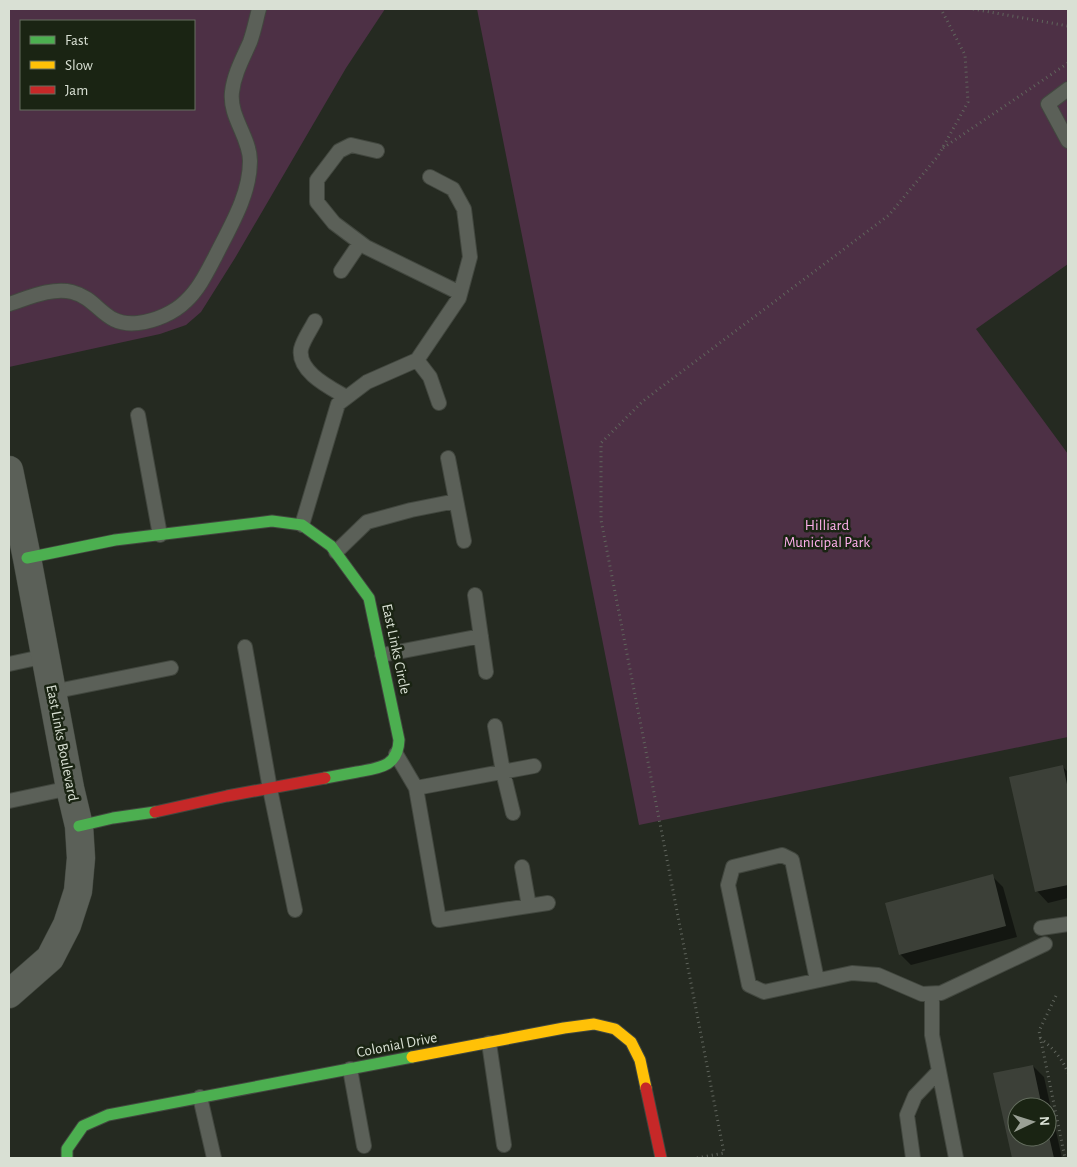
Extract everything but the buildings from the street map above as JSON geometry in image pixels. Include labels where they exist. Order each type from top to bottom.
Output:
[{"type":"street","name":"East Links Boulevard","points":[[9,470],[15,527],[28,558],[70,788],[79,826],[81,858],[78,891],[67,925],[50,958],[9,994]]},
{"type":"street","name":"East Links Circle","points":[[28,558],[115,540],[272,520],[302,525],[331,546],[369,598],[398,733],[400,747],[396,754]]},
{"type":"street","points":[[79,826],[381,768],[393,760],[396,754]]},
{"type":"street","name":"Colonial Drive","points":[[67,1158],[67,1149],[83,1126],[108,1115],[564,1028],[594,1024],[615,1029],[631,1042],[640,1060],[661,1158]]},
{"type":"lane","points":[[9,304],[53,292],[70,292],[84,298],[116,322],[132,323],[160,317],[175,310],[196,291],[227,234],[240,206],[249,177],[249,151],[233,108],[232,91],[234,80],[253,32],[259,9]]},
{"type":"lane","points":[[1068,89],[1048,104],[1068,141]]},
{"type":"lane","points":[[377,151],[351,145],[339,151],[317,180],[317,202],[334,223],[366,247],[460,293]]},
{"type":"lane","points":[[302,525],[338,404],[367,382],[417,360],[459,298],[470,257],[464,210],[453,189],[430,177]]},
{"type":"lane","points":[[342,270],[360,243]]},
{"type":"lane","points":[[315,321],[301,349],[302,362],[315,378],[346,397]]},
{"type":"lane","points":[[417,360],[430,377],[438,403]]},
{"type":"lane","points":[[138,416],[160,535]]},
{"type":"lane","points":[[448,458],[464,541]]},
{"type":"lane","points":[[336,552],[367,522],[411,510],[456,501]]},
{"type":"lane","points":[[475,595],[486,672]]},
{"type":"lane","points":[[382,655],[481,636]]},
{"type":"lane","points":[[245,647],[270,788],[295,910]]},
{"type":"lane","points":[[9,664],[46,656]]},
{"type":"lane","points":[[52,692],[171,668]]},
{"type":"lane","points":[[495,726],[513,813]]},
{"type":"lane","points":[[396,754],[416,788],[439,920],[548,903]]},
{"type":"lane","points":[[416,788],[534,766]]},
{"type":"lane","points":[[9,801],[70,788]]},
{"type":"lane","points":[[817,980],[792,860],[782,855],[733,867],[728,885],[749,986],[764,992],[852,973],[878,975],[922,994],[941,993],[1045,944]]},
{"type":"lane","points":[[522,867],[529,906]]},
{"type":"lane","points":[[1041,928],[1068,924]]},
{"type":"lane","points":[[932,994],[932,1035],[956,1158]]},
{"type":"lane","points":[[489,1043],[504,1145]]},
{"type":"lane","points":[[350,1069],[364,1146]]},
{"type":"lane","points":[[912,1158],[907,1116],[915,1096],[939,1071]]},
{"type":"lane","points":[[200,1097],[214,1158]]},
{"type":"path","points":[[697,1158],[724,1154],[601,520],[601,443],[643,401],[890,215],[938,156],[968,102],[965,54],[941,9]]},
{"type":"path","points":[[973,9],[1068,26]]},
{"type":"path","points":[[943,148],[1068,63]]},
{"type":"path","points":[[1056,996],[1039,1030],[1039,1037],[1065,1158]]},
{"type":"path","points":[[1039,1037],[1052,1046],[1063,1062],[1068,1074]]},
{"type":"green space","points":[[9,9],[385,9],[346,68],[235,258],[201,312],[186,325],[160,334],[9,367]]},
{"type":"green space","name":"Hilliard Municipal Park","points":[[477,9],[1068,9],[1068,264],[976,329],[1068,454],[1068,737],[639,825]]},
{"type":"traffic: fast","points":[[27,558],[115,540],[272,521],[302,525],[331,546],[369,598],[399,740],[395,756],[386,765],[325,778]]},
{"type":"traffic: fast","points":[[79,826],[113,818],[155,812]]},
{"type":"traffic: fast","points":[[67,1158],[67,1149],[83,1126],[108,1115],[412,1057]]},
{"type":"traffic: slow","points":[[412,1057],[594,1024],[615,1029],[631,1042],[640,1060],[646,1088]]},
{"type":"traffic: jam","points":[[155,812],[227,796],[325,778]]},
{"type":"traffic: jam","points":[[646,1088],[661,1158]]}]
